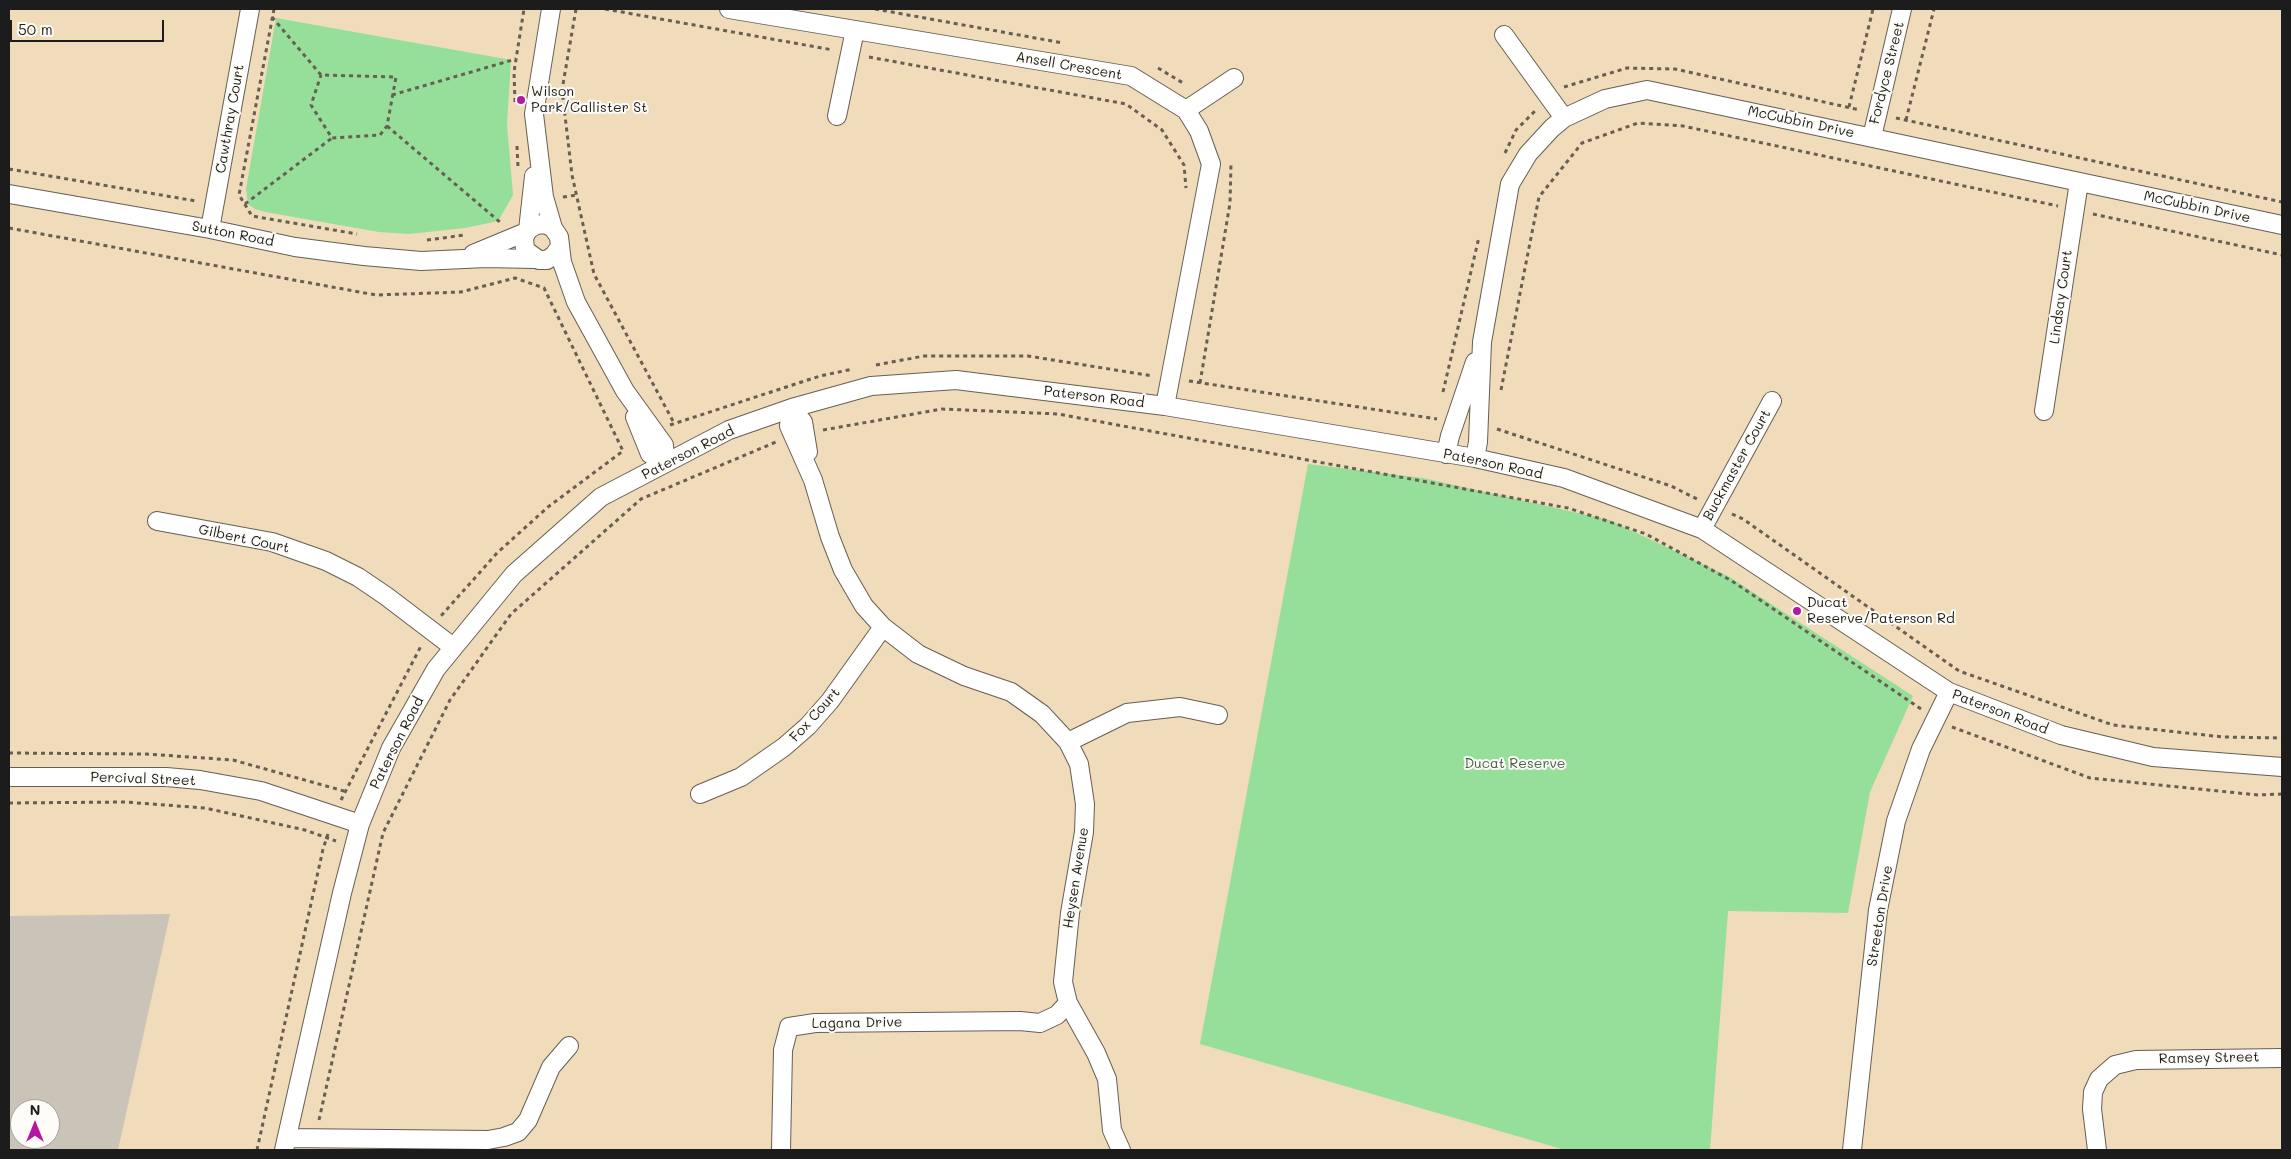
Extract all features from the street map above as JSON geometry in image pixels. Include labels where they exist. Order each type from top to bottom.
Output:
[{"type":"street","name":"Cawthray Court","points":[[210,229],[250,9]]},
{"type":"street","points":[[551,9],[534,114],[536,144],[544,197],[553,228],[559,237],[562,262],[579,308],[650,437],[664,445],[665,463]]},
{"type":"street","name":"Ansell Crescent","points":[[729,9],[1131,76],[1193,105],[1198,131],[1211,164],[1165,406]]},
{"type":"street","name":"Fordyce Street","points":[[1872,136],[1902,9]]},
{"type":"street","points":[[837,116],[855,30]]},
{"type":"street","points":[[1504,35],[1564,118]]},
{"type":"street","points":[[1193,105],[1234,78]]},
{"type":"street","name":"McCubbin Drive","points":[[1475,458],[1482,342],[1510,184],[1528,154],[1564,118],[1605,99],[1647,90],[1872,136],[2282,225]]},
{"type":"street","points":[[536,144],[527,231],[523,244],[525,250],[549,269],[579,308]]},
{"type":"street","name":"Lindsay Court","points":[[2044,411],[2079,182]]},
{"type":"street","name":"Sutton Road","points":[[9,194],[210,229],[295,246],[364,256],[421,261],[459,259],[536,260]]},
{"type":"street","points":[[527,231],[536,225],[545,224],[553,228]]},
{"type":"street","name":"Sutton Road","points":[[459,259],[527,231]]},
{"type":"street","points":[[536,260],[547,260],[559,248]]},
{"type":"street","name":"McCubbin Drive","points":[[1446,454],[1454,422],[1482,342]]},
{"type":"street","name":"Paterson Road","points":[[285,1144],[360,824],[391,748],[436,669],[453,647],[514,574],[601,497],[729,430],[792,408],[872,386],[956,380],[1165,406],[1475,458],[1564,478],[1702,530],[1949,692],[2061,736],[2154,757],[2282,767]]},
{"type":"street","name":"Buckmaster Court","points":[[1702,530],[1772,401]]},
{"type":"street","name":"Heysen Avenue","points":[[792,408],[803,422],[799,434],[830,537],[843,570],[864,606],[883,626],[918,654],[964,676],[1011,692],[1042,714],[1068,742],[1080,764],[1085,804],[1084,832],[1064,963],[1063,982],[1068,1003],[1096,1053],[1106,1078],[1112,1130],[1121,1150]]},
{"type":"street","name":"Gilbert Court","points":[[157,521],[272,542],[326,561],[358,577],[379,591],[453,647]]},
{"type":"street","name":"Fox Court","points":[[700,794],[741,777],[784,748],[808,726],[830,701],[883,626]]},
{"type":"street","name":"Streeton Drive","points":[[1852,1150],[1878,910],[1896,821],[1921,749],[1949,692]]},
{"type":"street","points":[[1068,742],[1127,713],[1180,707],[1218,715]]},
{"type":"street","name":"Percival Street","points":[[9,777],[166,777],[200,780],[261,791],[360,824]]},
{"type":"street","name":"Lagana Drive","points":[[781,1150],[783,1050],[789,1027],[815,1022],[1020,1021],[1053,1003],[1068,1003]]},
{"type":"street","points":[[285,1144],[315,1138],[488,1140],[518,1132],[535,1107],[551,1067],[569,1046]]},
{"type":"street","name":"Ramsey Street","points":[[2097,1150],[2092,1109],[2096,1084],[2106,1071],[2115,1065],[2136,1060],[2282,1058]]},
{"type":"path","points":[[274,9],[239,195],[252,216],[358,234]]},
{"type":"path","points":[[516,111],[514,72],[524,9]]},
{"type":"path","points":[[576,9],[562,90],[572,175],[594,274],[674,423]]},
{"type":"path","points":[[605,9],[1126,104],[1162,130],[1184,165],[1186,195]]},
{"type":"path","points":[[875,9],[1069,44]]},
{"type":"path","points":[[1849,108],[1873,9]]},
{"type":"path","points":[[1906,120],[1934,9]]},
{"type":"path","points":[[245,204],[332,138],[380,135],[387,126],[396,77],[321,75],[272,17]]},
{"type":"path","points":[[392,94],[516,59]]},
{"type":"path","points":[[1154,66],[1195,92],[1193,105]]},
{"type":"path","points":[[1503,156],[1516,130],[1562,88],[1627,68],[1675,69],[2282,202]]},
{"type":"path","points":[[321,75],[311,105],[332,138]]},
{"type":"path","points":[[1499,399],[1539,197],[1582,143],[1638,122],[1683,126],[2282,255]]},
{"type":"path","points":[[387,126],[506,226],[497,228]]},
{"type":"path","points":[[517,141],[518,170]]},
{"type":"path","points":[[1200,382],[1230,203],[1232,167],[1228,158]]},
{"type":"path","points":[[9,169],[196,202],[198,192]]},
{"type":"path","points":[[9,228],[376,295],[461,292],[515,278],[544,288],[623,451]]},
{"type":"path","points":[[1441,400],[1481,230]]},
{"type":"path","points":[[425,240],[471,235]]},
{"type":"path","points":[[867,367],[924,356],[1028,356],[1454,422]]},
{"type":"path","points":[[257,1150],[326,838],[344,791],[388,706],[411,663],[446,607],[497,553],[548,507],[623,451],[674,423],[820,376],[858,369]]},
{"type":"path","points":[[315,1138],[383,832],[450,700],[511,614],[640,499],[799,434],[942,409],[1058,414],[1568,508],[1646,534],[1732,581],[1936,719],[1956,729],[2090,778],[2258,795],[2282,794]]},
{"type":"path","points":[[1437,419],[1439,410]]},
{"type":"path","points":[[1478,426],[1493,428],[1671,486],[1743,519],[1959,671],[2113,725],[2223,737],[2282,738]]},
{"type":"path","points":[[9,803],[125,802],[205,808],[305,830],[378,856]]},
{"type":"shaded area","points":[[170,914],[118,1150],[9,1150],[9,916]]},
{"type":"green space","points":[[276,18],[511,60],[507,124],[513,195],[500,218],[494,222],[465,228],[409,234],[379,232],[265,212],[255,209],[248,204],[246,189]]},
{"type":"green space","name":"Ducat Reserve","points":[[1308,464],[1423,478],[1609,520],[1728,576],[1913,696],[1870,792],[1848,913],[1728,911],[1710,1150],[1565,1150],[1200,1044]]},
{"type":"place","name":"Wilson Park/Callister St","points":[[521,100]]},
{"type":"place","name":"Ducat Reserve/Paterson Rd","points":[[1797,611]]}]
